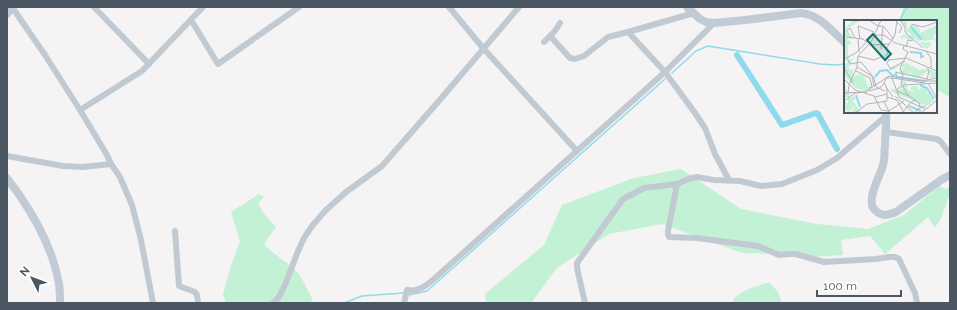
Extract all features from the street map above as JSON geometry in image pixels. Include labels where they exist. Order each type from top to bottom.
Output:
[{"type":"main road","points":[[691,10],[700,19],[706,22],[714,23],[805,13],[823,22],[844,42]]},
{"type":"main road","points":[[886,114],[884,164],[871,199],[873,209],[878,213],[888,215],[896,212],[950,175]]},
{"type":"main road","points":[[7,178],[33,216],[45,240],[59,284],[60,303]]},
{"type":"street","points":[[94,7],[148,64]]},
{"type":"street","points":[[80,110],[142,71],[202,7]]},
{"type":"street","points":[[191,20],[218,64],[299,7]]},
{"type":"street","points":[[449,7],[483,48],[577,151]]},
{"type":"street","points":[[273,303],[279,297],[285,285],[304,238],[324,211],[346,192],[382,166],[518,7]]},
{"type":"street","points":[[11,9],[45,55],[120,177],[132,205],[141,240],[152,303]]},
{"type":"street","points":[[550,36],[570,58],[575,58],[584,56],[608,37],[628,32],[691,10]]},
{"type":"street","points":[[544,42],[555,31],[560,23]]},
{"type":"street","points":[[404,303],[408,290],[418,290],[425,287],[665,72],[714,23]]},
{"type":"street","points":[[628,32],[665,72],[705,128],[715,154],[729,180]]},
{"type":"street","points":[[585,303],[577,263],[623,199],[644,188],[678,184],[688,179],[697,177],[714,180],[740,181],[760,186],[782,184],[798,179],[837,158],[886,114]]},
{"type":"street","points":[[886,132],[937,138],[949,151]]},
{"type":"street","points":[[7,156],[63,166],[84,167],[111,164]]},
{"type":"street","points":[[678,184],[668,231],[669,237],[697,238],[758,246],[779,255],[796,254],[824,262],[895,257],[899,259],[915,293],[917,303]]},
{"type":"street","points":[[175,231],[179,286],[195,292],[198,303]]},
{"type":"green space","points":[[903,7],[950,7],[950,97],[939,91],[937,94],[937,20],[900,20]]},
{"type":"green space","points":[[681,169],[741,209],[817,224],[868,229],[904,215],[939,186],[946,189],[950,187],[950,198],[948,198],[942,216],[935,228],[928,217],[885,254],[870,236],[841,240],[843,255],[811,257],[790,254],[742,253],[662,224],[609,234],[557,268],[531,303],[486,303],[485,294],[544,245],[562,205],[634,178]]},
{"type":"green space","points":[[259,194],[264,197],[258,204],[265,215],[276,227],[264,244],[299,274],[313,300],[309,303],[226,303],[223,295],[240,241],[231,212]]},
{"type":"green space","points":[[769,282],[778,292],[782,303],[732,303],[735,297],[748,289]]},
{"type":"waterway","points":[[900,20],[907,7]]},
{"type":"waterway","points":[[672,73],[696,51],[708,46],[820,64],[844,64]]},
{"type":"waterway","points":[[737,55],[782,125],[816,113],[818,114],[837,149]]},
{"type":"waterway","points":[[409,295],[427,291],[665,79]]},
{"type":"waterway","points":[[344,303],[362,296],[403,293]]}]
